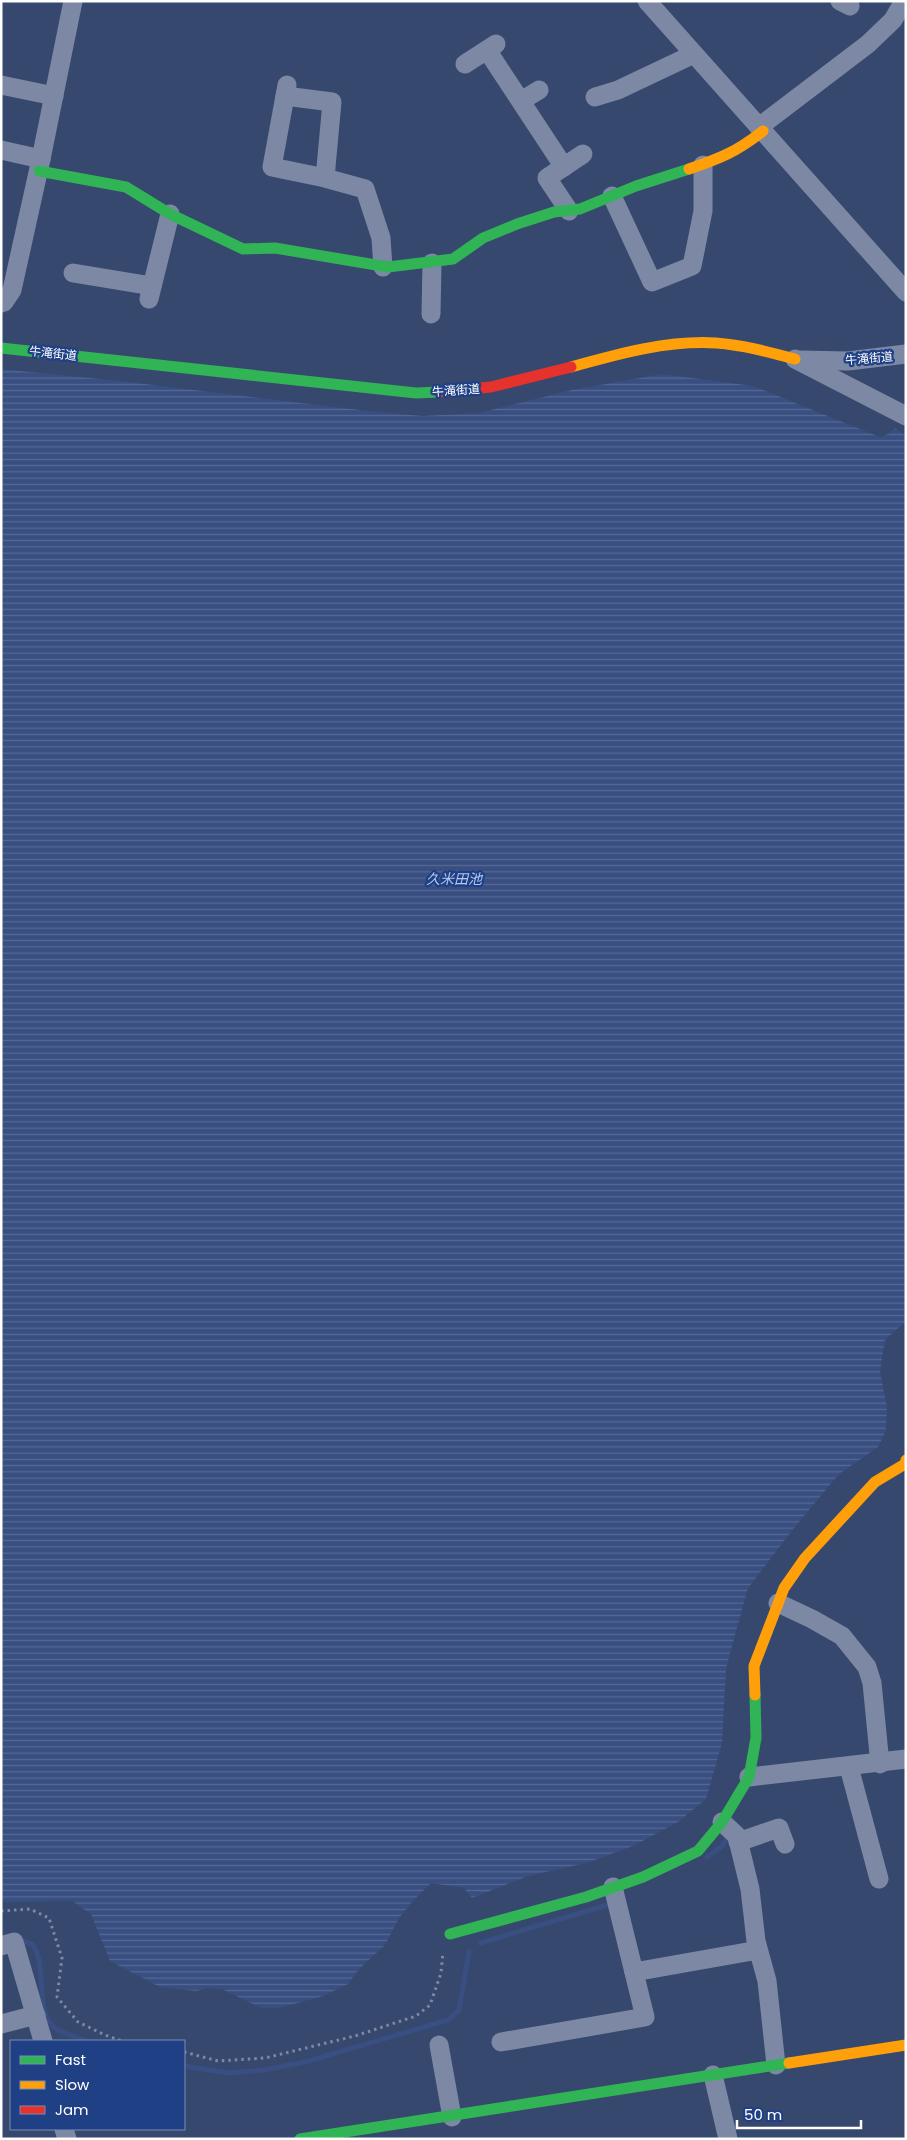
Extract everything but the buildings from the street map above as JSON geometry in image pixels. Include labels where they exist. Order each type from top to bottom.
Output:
[{"type":"street","points":[[1,303],[4,302],[12,290],[40,165],[73,1]]},
{"type":"street","points":[[647,1],[906,292]]},
{"type":"street","points":[[1,150],[40,165],[126,187],[170,214],[243,249],[275,248],[383,267],[432,263],[453,259],[483,238],[498,231],[554,212],[580,210],[664,176],[703,165],[740,149],[761,129],[868,44],[893,20],[904,1]]},
{"type":"street","points":[[465,64],[492,46],[521,102],[564,167]]},
{"type":"street","points":[[595,97],[618,90],[694,54]]},
{"type":"street","points":[[1,85],[54,96]]},
{"type":"street","points":[[521,102],[539,90]]},
{"type":"street","points":[[325,178],[332,102],[286,91],[272,167],[365,189],[381,238],[383,267]]},
{"type":"street","points":[[569,211],[547,178],[583,154]]},
{"type":"street","points":[[612,196],[652,282],[692,266],[703,211],[703,165]]},
{"type":"street","points":[[73,273],[151,292],[170,214]]},
{"type":"street","points":[[431,314],[432,263]]},
{"type":"street","name":"牛滝街道","points":[[1,348],[416,393],[460,391],[502,385],[627,351],[657,346],[701,343],[741,345],[795,359],[848,361],[906,354]]},
{"type":"street","points":[[795,359],[906,416]]},
{"type":"street","points":[[450,1934],[586,1897],[643,1877],[698,1851],[722,1822],[749,1777],[756,1738],[754,1666],[784,1588],[804,1558],[838,1519],[875,1482],[905,1463]]},
{"type":"street","points":[[778,1603],[842,1636],[867,1668],[872,1684],[880,1764]]},
{"type":"street","points":[[749,1777],[880,1764],[906,1759]]},
{"type":"street","points":[[849,1767],[880,1879]]},
{"type":"street","points":[[722,1822],[737,1836],[750,1889],[758,1950],[767,1981],[776,2065]]},
{"type":"street","points":[[738,1842],[779,1828],[785,1844]]},
{"type":"street","points":[[501,2042],[645,2017],[613,1887]]},
{"type":"street","points":[[1,1946],[14,1942],[43,2040]]},
{"type":"street","points":[[634,1972],[758,1950]]},
{"type":"street","points":[[1,2024],[36,2015]]},
{"type":"street","points":[[439,2045],[452,2117]]},
{"type":"street","points":[[300,2139],[452,2117],[906,2045]]},
{"type":"street","points":[[713,2075],[728,2139]]},
{"type":"path","points":[[1,1911],[30,1909],[49,1918],[62,1958],[57,1996],[78,2022],[119,2040]]},
{"type":"path","points":[[185,2052],[218,2061],[265,2058],[355,2036],[416,2016],[430,2005],[441,1972],[442,1959],[450,1934]]},
{"type":"water","name":"久米田池","points":[[1,369],[423,416],[479,413],[572,390],[662,374],[753,386],[880,437],[888,434],[895,428],[906,436],[906,1321],[885,1340],[880,1371],[887,1407],[886,1430],[878,1447],[839,1474],[748,1588],[726,1668],[722,1743],[706,1799],[678,1822],[633,1846],[586,1863],[528,1876],[472,1898],[464,1888],[431,1883],[399,1918],[385,1945],[359,1969],[348,1984],[323,1996],[279,2008],[261,2008],[222,1989],[208,1988],[196,1991],[160,1987],[110,1961],[91,1914],[72,1901],[1,1902]]},
{"type":"waterway","points":[[707,1857],[721,1847],[730,1835]]},
{"type":"waterway","points":[[480,1943],[607,1905]]},
{"type":"waterway","points":[[18,1939],[32,1944],[37,1953],[40,1964],[43,2000],[48,2021],[58,2030],[84,2040]]},
{"type":"waterway","points":[[185,2066],[229,2073],[264,2070],[305,2062],[448,2020],[459,2010],[469,1952]]},
{"type":"traffic: fast","points":[[39,171],[126,187],[170,214],[243,249],[275,248],[388,267],[453,259],[483,238],[517,224],[554,212],[580,209],[636,186],[689,169]]},
{"type":"traffic: fast","points":[[1,348],[416,393],[439,392]]},
{"type":"traffic: fast","points":[[450,1934],[586,1897],[643,1877],[698,1851],[722,1822],[749,1777],[756,1738],[755,1695]]},
{"type":"traffic: fast","points":[[300,2139],[789,2063]]},
{"type":"traffic: slow","points":[[689,169],[728,154],[763,131]]},
{"type":"traffic: slow","points":[[571,367],[643,349],[698,343],[736,345],[795,359]]},
{"type":"traffic: slow","points":[[755,1695],[754,1666],[784,1588],[805,1558],[875,1482],[905,1464],[906,1460]]},
{"type":"traffic: slow","points":[[789,2063],[906,2045]]},
{"type":"traffic: jam","points":[[439,392],[491,387],[571,367]]}]
